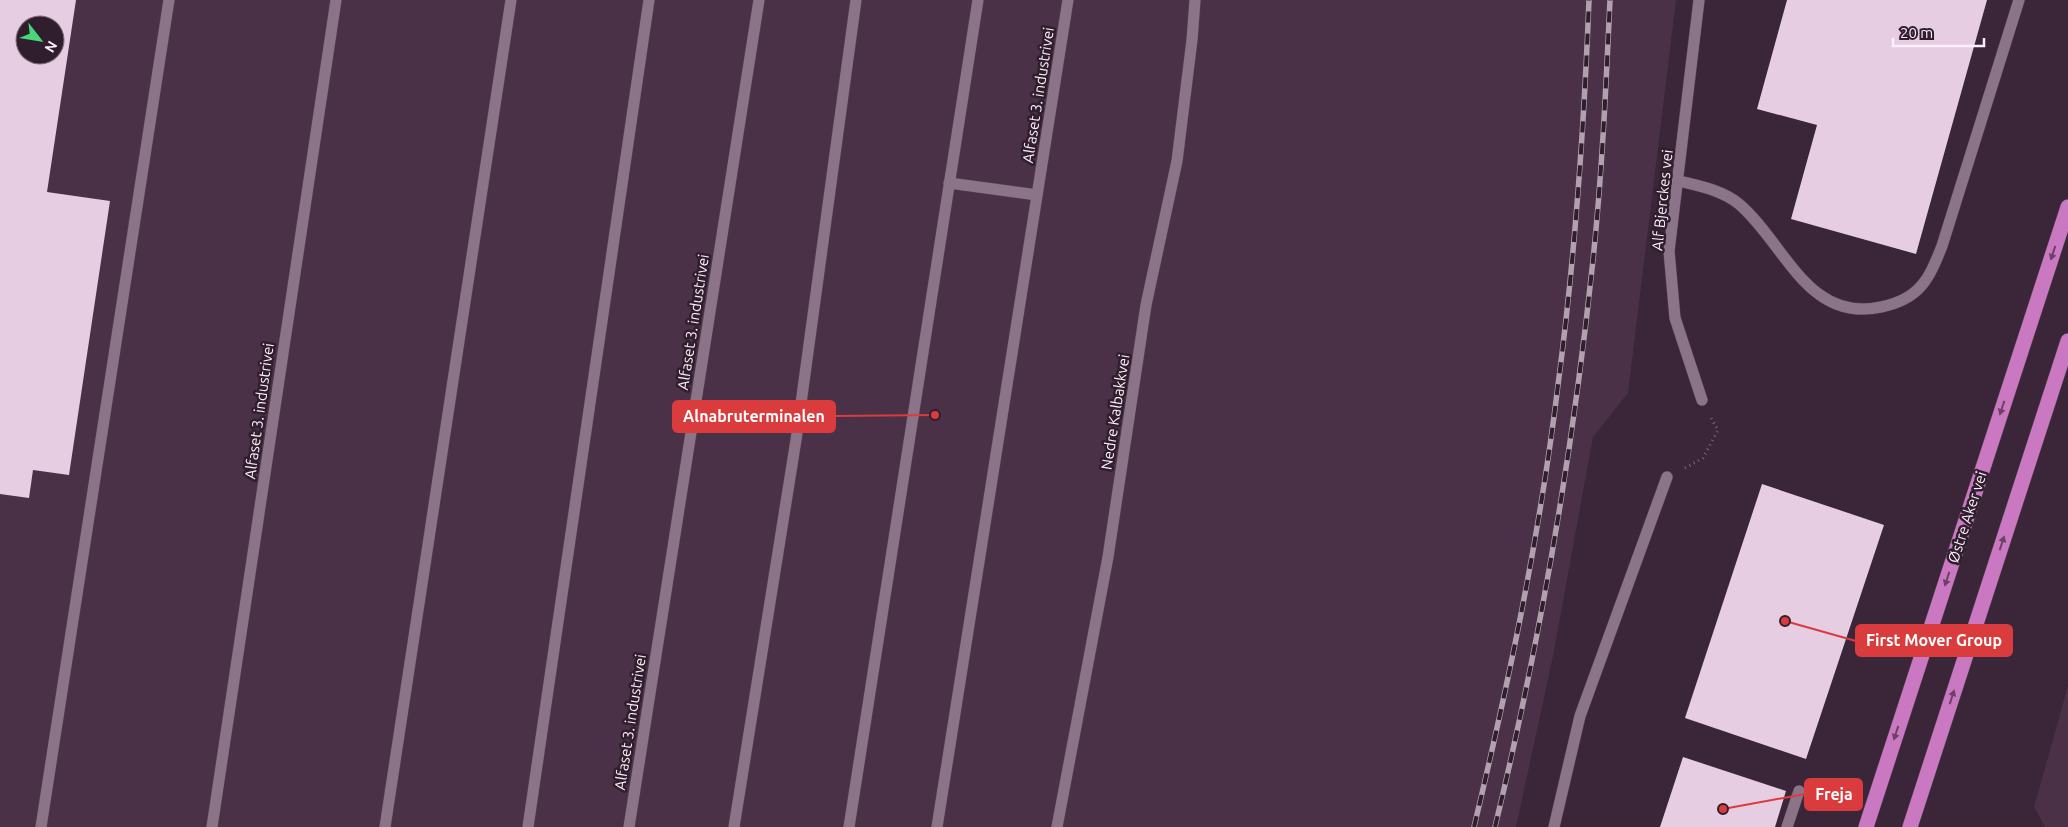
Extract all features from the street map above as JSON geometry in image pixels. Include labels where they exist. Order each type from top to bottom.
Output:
[{"type":"highway","name":"Østre Aker vei","points":[[1866,827],[2068,207]]},
{"type":"highway","points":[[1910,827],[2068,341]]},
{"type":"lane","points":[[41,827],[169,0]]},
{"type":"lane","name":"Alfaset 3. industrivei","points":[[212,827],[336,0]]},
{"type":"lane","points":[[385,827],[511,0]]},
{"type":"lane","points":[[528,827],[649,0]]},
{"type":"lane","name":"Alfaset 3. industrivei","points":[[629,827],[759,0]]},
{"type":"lane","points":[[734,827],[796,440],[856,0]]},
{"type":"lane","points":[[849,827],[978,0]]},
{"type":"lane","name":"Alfaset 3. industrivei","points":[[937,827],[1068,0]]},
{"type":"lane","name":"Nedre Kalbakkvei","points":[[1057,827],[1108,557],[1146,305],[1176,161],[1192,40],[1194,0]]},
{"type":"lane","name":"Alf Bjerckes vei","points":[[1699,0],[1679,181],[1669,252],[1675,318],[1702,400]]},
{"type":"lane","points":[[1679,181],[1723,193],[1739,204],[1756,222],[1805,283],[1825,300],[1846,308],[1868,310],[1888,306],[1907,298],[1920,289],[1930,276],[1942,246],[2019,0]]},
{"type":"lane","points":[[949,182],[1037,195]]},
{"type":"lane","points":[[1554,827],[1580,716],[1667,477]]},
{"type":"lane","points":[[1787,827],[1799,791]]},
{"type":"path","points":[[1667,477],[1703,458],[1718,430],[1702,400]]},
{"type":"shaded area","points":[[0,0],[1676,0],[1628,393],[1593,437],[1553,656],[1516,827],[0,827]]},
{"type":"shaded area","points":[[2068,686],[2068,827],[2045,827],[2034,807]]},
{"type":"building","points":[[0,0],[76,0],[47,192],[110,201],[69,475],[33,470],[29,498],[0,494]]},
{"type":"building","points":[[1787,0],[1987,0],[1916,254],[1791,219],[1817,125],[1757,109]]},
{"type":"building","points":[[1762,484],[1884,525],[1806,759],[1685,718]]},
{"type":"building","points":[[1683,757],[1786,791],[1775,827],[1660,827]]},
{"type":"railway","points":[[1474,827],[1533,552],[1551,441],[1574,241],[1589,0]]},
{"type":"railway","points":[[1495,827],[1541,616],[1576,403],[1596,228],[1610,0]]},
{"type":"place","name":"Alnabruterminalen","points":[[935,415]]},
{"type":"place","name":"First Mover Group","points":[[1785,621]]},
{"type":"place","name":"Freja","points":[[1723,809]]}]
